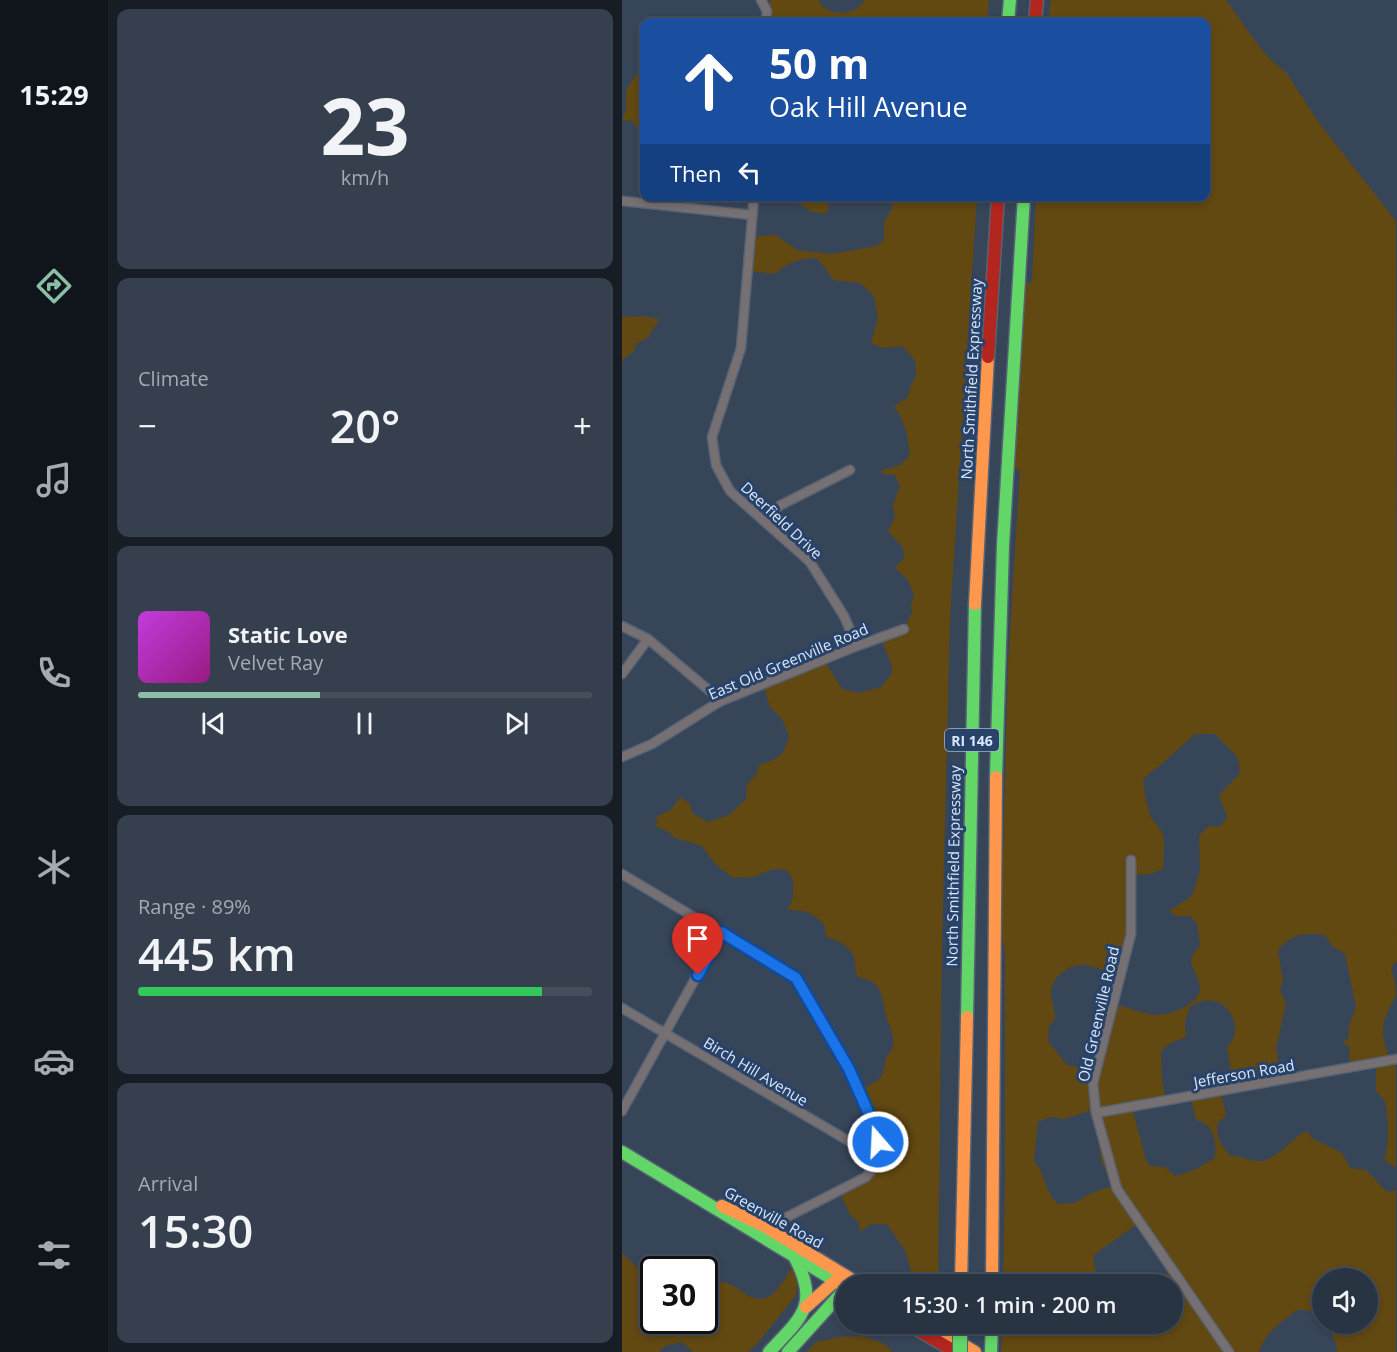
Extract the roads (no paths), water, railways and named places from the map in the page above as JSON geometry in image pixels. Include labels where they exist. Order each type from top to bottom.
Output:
[{"type":"main road","points":[[1009,18],[1010,0]]},
{"type":"main road","points":[[1035,18],[1036,0]]},
{"type":"main road","name":"North Smithfield Expressway","points":[[961,1274],[975,604],[998,201]]},
{"type":"main road","name":"RI 146","points":[[992,1274],[993,958],[999,659],[1024,201]]},
{"type":"main road","name":"Greenville Road","points":[[622,1152],[795,1258],[835,1279]]},
{"type":"main road","name":"Greenville Road","points":[[671,1181],[764,1226],[835,1277]]},
{"type":"main road","points":[[795,1258],[805,1275],[808,1287],[806,1307]]},
{"type":"main road","points":[[769,1352],[806,1307],[835,1288]]},
{"type":"main road","points":[[788,1352],[835,1297]]},
{"type":"main road","points":[[831,1304],[835,1302]]},
{"type":"main road","points":[[926,1334],[958,1352],[959,1334]]},
{"type":"main road","points":[[945,1334],[975,1352]]},
{"type":"main road","points":[[991,1352],[992,1334]]},
{"type":"street","points":[[761,0],[767,11],[766,18]]},
{"type":"street","points":[[622,201],[752,215]]},
{"type":"street","name":"Deerfield Drive","points":[[753,201],[741,348],[712,437],[716,465],[730,490],[810,562],[844,616],[858,646]]},
{"type":"street","points":[[765,522],[779,506],[850,470]]},
{"type":"street","points":[[622,626],[648,639],[711,692],[719,702]]},
{"type":"street","name":"East Old Greenville Road","points":[[622,757],[652,744],[719,702],[904,629]]},
{"type":"street","points":[[622,674],[648,639]]},
{"type":"street","name":"Old Greenville Road","points":[[1131,860],[1131,934],[1093,1083],[1096,1113],[1117,1189],[1229,1352]]},
{"type":"street","points":[[622,874],[796,978],[849,1069],[876,1130],[878,1142],[876,1157],[870,1172],[859,1181],[764,1226]]},
{"type":"street","points":[[622,1111],[721,932]]},
{"type":"street","name":"Birch Hill Avenue","points":[[622,1008],[876,1157]]},
{"type":"street","name":"Jefferson Road","points":[[1096,1113],[1396,1059]]}]
